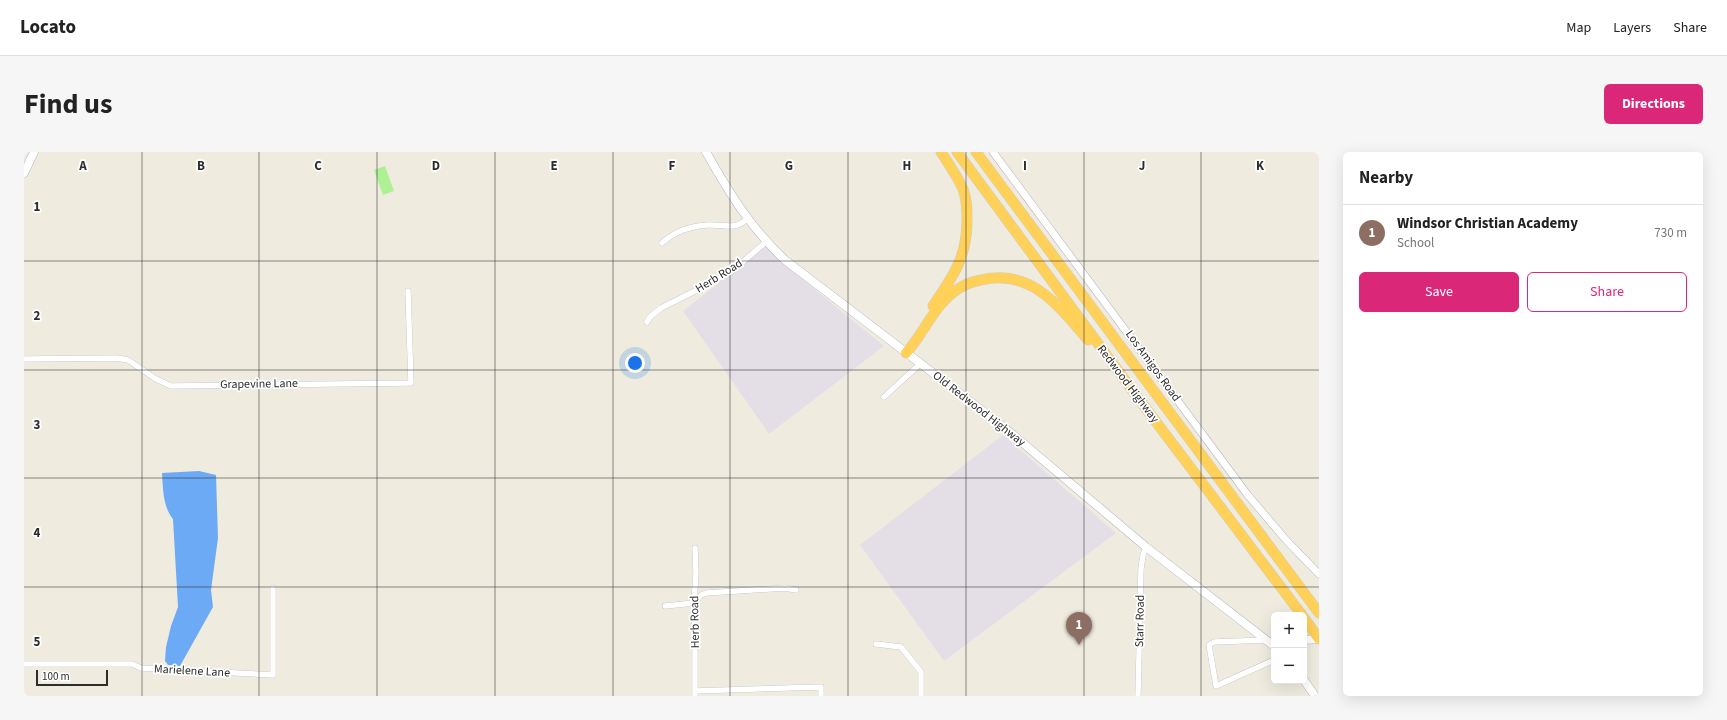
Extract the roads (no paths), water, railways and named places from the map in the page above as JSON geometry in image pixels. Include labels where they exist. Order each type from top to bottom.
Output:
[{"type":"highway","points":[[906,353],[911,339],[960,264],[966,239],[966,201],[963,190],[941,152]]},
{"type":"highway","name":"Redwood Highway","points":[[957,152],[1144,406],[1299,612]]},
{"type":"highway","name":"Redwood Highway","points":[[976,152],[1319,614]]},
{"type":"highway","points":[[906,353],[915,343],[942,304],[954,292],[975,281],[987,278],[1008,277],[1029,284],[1052,301],[1068,317],[1144,406]]},
{"type":"highway","name":"Redwood Highway","points":[[1307,622],[1319,639]]},
{"type":"main road","points":[[24,173],[34,152]]},
{"type":"main road","name":"Old Redwood Highway","points":[[706,152],[720,178],[747,219],[766,242],[800,273],[1005,428],[1146,547],[1271,644]]},
{"type":"main road","points":[[1307,640],[1319,639]]},
{"type":"main road","points":[[1307,684],[1315,696]]},
{"type":"street","name":"Los Amigos Road","points":[[993,152],[1247,494],[1286,540],[1319,574]]},
{"type":"street","points":[[662,243],[670,235],[681,230],[708,225],[740,225],[747,219]]},
{"type":"street","name":"Herb Road","points":[[647,322],[650,317],[661,308],[701,288],[732,270],[766,242]]},
{"type":"street","name":"Grapevine Lane","points":[[24,359],[118,358],[128,360],[156,379],[171,386],[411,383],[408,291]]},
{"type":"street","points":[[884,397],[920,364]]},
{"type":"street","name":"Starr Road","points":[[1138,696],[1141,569],[1146,547]]},
{"type":"street","name":"Herb Road","points":[[695,548],[695,694]]},
{"type":"street","name":"Marielene Lane","points":[[24,664],[132,664],[141,668],[273,675],[273,588]]},
{"type":"street","points":[[665,606],[694,603],[701,595],[706,593],[784,588],[796,590]]},
{"type":"street","points":[[1266,640],[1214,642],[1209,645],[1216,686],[1271,661]]},
{"type":"street","points":[[876,644],[901,647],[921,672],[921,696]]},
{"type":"street","points":[[695,694],[821,687],[821,696]]},
{"type":"water","points":[[199,471],[216,475],[218,538],[211,590],[213,607],[180,666],[168,665],[165,661],[166,647],[171,626],[178,607],[173,519],[165,503],[162,473]]},
{"type":"place","name":"Windsor Christian Academy","points":[[1079,645]]}]
